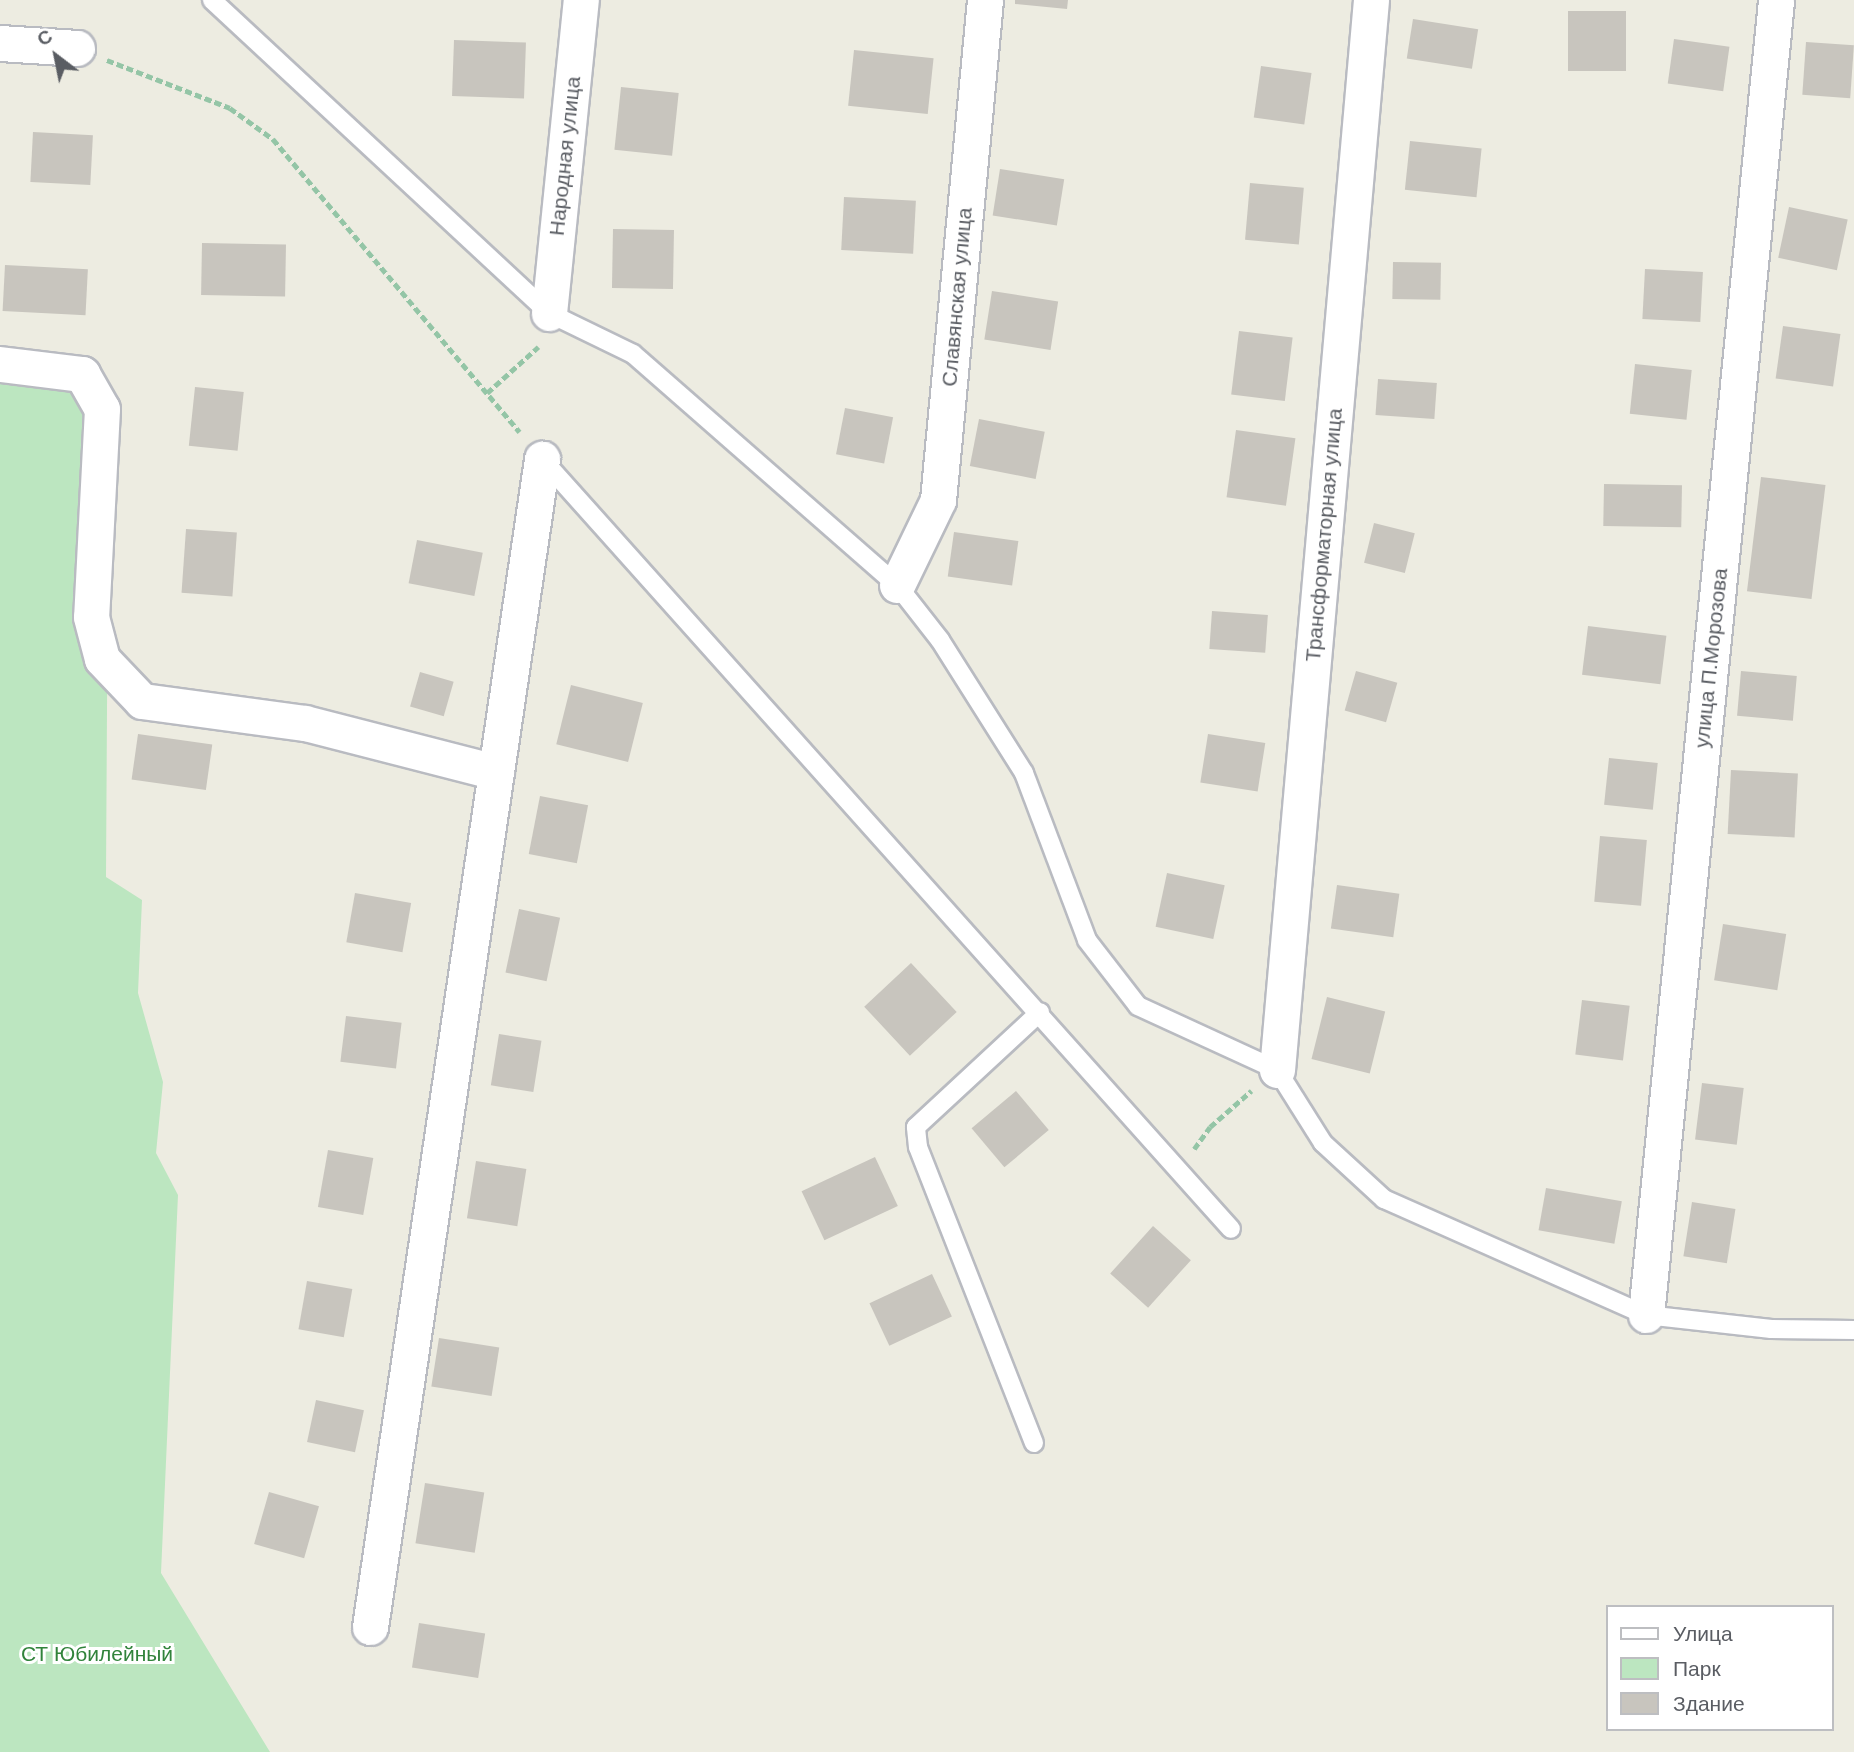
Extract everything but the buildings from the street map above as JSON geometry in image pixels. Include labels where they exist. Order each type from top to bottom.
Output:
[{"type":"street","name":"Народная улица","points":[[549,313],[580,0]]},
{"type":"street","name":"Славянская улица","points":[[897,585],[938,500],[985,0]]},
{"type":"street","name":"Трансформаторная улица","points":[[1277,1070],[1371,0]]},
{"type":"street","name":"улица П.Морозова","points":[[1646,1315],[1776,0]]},
{"type":"street","points":[[0,43],[77,48]]},
{"type":"street","points":[[0,364],[82,374],[102,409],[92,617],[102,659],[142,701],[305,723],[496,772]]},
{"type":"street","points":[[370,1627],[542,459]]},
{"type":"lane","points":[[212,0],[549,313],[632,354],[897,585],[940,639],[1024,773],[1087,940],[1138,1006],[1277,1070],[1323,1143],[1384,1199],[1646,1315],[1771,1329],[1854,1330]]},
{"type":"lane","points":[[542,459],[1040,1012],[1231,1229]]},
{"type":"lane","points":[[1034,1443],[918,1147],[916,1127],[1040,1012]]},
{"type":"path","points":[[77,48],[230,108],[273,139],[542,459]]},
{"type":"path","points":[[486,393],[538,347]]},
{"type":"path","points":[[1191,1153],[1210,1127],[1277,1070]]},
{"type":"green space","name":"СТ Юбилейный","points":[[0,374],[109,382],[106,877],[142,900],[138,993],[163,1082],[156,1153],[178,1195],[161,1573],[270,1752],[0,1752]]}]
